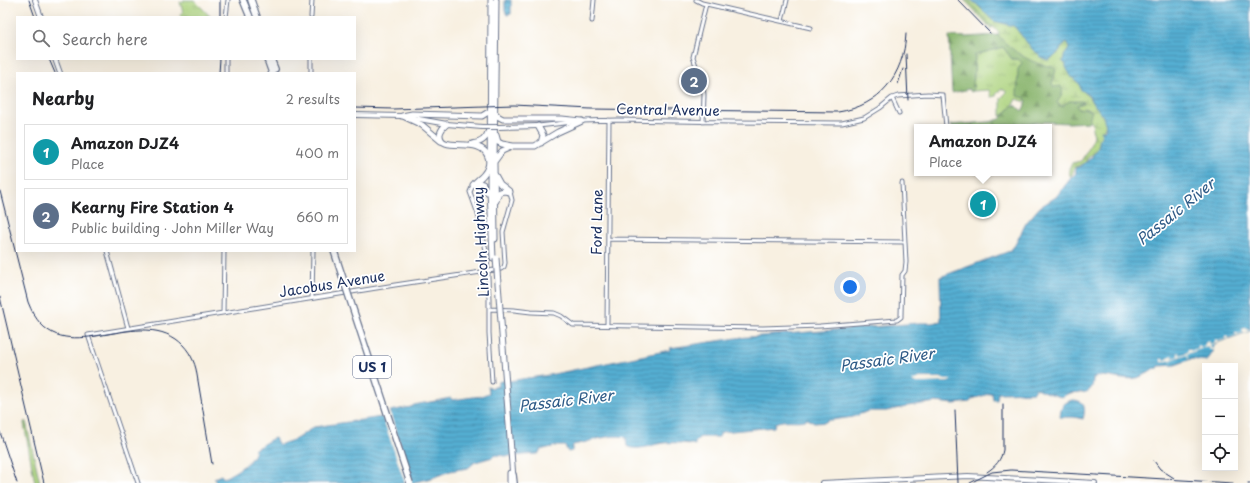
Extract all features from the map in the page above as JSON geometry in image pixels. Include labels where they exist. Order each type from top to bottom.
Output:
[{"type":"highway","points":[[243,0],[250,16]]},
{"type":"highway","points":[[247,0],[253,16]]},
{"type":"highway","points":[[251,0],[257,16]]},
{"type":"highway","name":"Lincoln Highway","points":[[491,0],[492,112],[494,130],[492,207]]},
{"type":"highway","name":"Lincoln Highway","points":[[496,0],[492,112],[490,123],[492,207],[510,483]]},
{"type":"highway","points":[[269,60],[274,72]]},
{"type":"highway","points":[[402,116],[412,114],[482,116],[492,112],[502,118],[562,119],[582,121]]},
{"type":"highway","points":[[402,116],[425,126],[442,142],[449,145],[469,145],[479,143],[487,136],[490,123]]},
{"type":"highway","points":[[494,130],[500,143],[513,146],[535,146],[558,132],[582,121]]},
{"type":"highway","points":[[442,142],[440,133],[442,128],[447,124]]},
{"type":"highway","points":[[538,126],[543,134],[543,140],[541,143]]},
{"type":"highway","points":[[469,145],[483,148],[492,162]]},
{"type":"highway","points":[[472,185],[483,175],[502,151],[513,146]]},
{"type":"highway","points":[[494,172],[499,183],[510,192]]},
{"type":"highway","points":[[472,185],[480,183],[484,185],[492,207]]},
{"type":"highway","points":[[492,207],[499,192],[510,192]]},
{"type":"highway","name":"US 1","points":[[333,252],[407,483]]},
{"type":"highway","name":"US 1","points":[[333,252],[410,483]]},
{"type":"highway","name":"Lincoln Highway","points":[[495,258],[513,475]]},
{"type":"highway","points":[[513,475],[514,483]]},
{"type":"main road","points":[[35,0],[41,16]]},
{"type":"main road","points":[[55,60],[60,72]]},
{"type":"main road","name":"Central Avenue","points":[[356,115],[402,116],[447,124],[482,127],[538,126]]},
{"type":"main road","points":[[822,483],[968,476],[1095,483]]},
{"type":"street","points":[[226,16],[228,0]]},
{"type":"street","points":[[312,0],[312,16]]},
{"type":"street","points":[[592,21],[594,0]]},
{"type":"street","points":[[696,0],[700,3],[810,28]]},
{"type":"street","points":[[782,21],[787,0]]},
{"type":"street","points":[[703,122],[703,86],[693,57],[706,4]]},
{"type":"street","points":[[226,60],[226,72]]},
{"type":"street","points":[[311,60],[311,72]]},
{"type":"street","name":"Central Avenue","points":[[538,126],[582,121],[609,120],[842,122],[864,118],[892,98],[898,96],[928,94],[943,95],[946,124]]},
{"type":"street","points":[[892,98],[899,113]]},
{"type":"street","name":"Ford Lane","points":[[607,325],[609,120]]},
{"type":"street","points":[[489,308],[554,313],[561,316],[572,325],[763,328],[805,327],[897,320],[901,317],[902,275],[905,271],[906,262],[902,182]]},
{"type":"street","points":[[472,185],[470,192],[477,210],[487,252],[492,382]]},
{"type":"street","name":"Jacobus Avenue","points":[[138,483],[88,335],[500,269],[505,265],[503,232],[512,201],[510,192]]},
{"type":"street","points":[[608,239],[905,242]]},
{"type":"street","points":[[107,252],[128,328]]},
{"type":"street","points":[[223,313],[224,252]]},
{"type":"street","points":[[312,252],[312,298]]},
{"type":"green space","points":[[183,0],[194,0],[210,16],[181,16],[180,14],[183,12],[180,2],[184,1]]},
{"type":"green space","points":[[964,0],[968,0],[992,27],[991,29],[971,7]]},
{"type":"green space","points":[[968,0],[975,3],[994,21],[1014,26],[1033,50],[1049,60],[1056,55],[1066,42],[1068,42],[1069,49],[1064,56],[1063,62],[1066,64],[1069,72],[1081,85],[1092,103],[1099,110],[1106,124],[1095,153],[1089,156],[1085,163],[1074,168],[1072,175],[1070,176],[1069,168],[1072,163],[1081,161],[1089,148],[1094,135],[1092,129],[1093,124],[1090,119],[1092,111],[1084,108],[1078,109],[1077,105],[1084,103],[1083,101],[1069,101],[1062,106],[1057,103],[1063,91],[1061,86],[1054,87],[1052,84],[1056,70],[1052,66],[1030,60],[1015,51],[998,35],[999,32]]},
{"type":"green space","points":[[998,35],[1009,46],[1023,56],[1038,63],[1052,66],[1056,70],[1052,84],[1061,85],[1063,91],[1057,103],[1062,106],[1069,101],[1085,102],[1077,105],[1078,109],[1084,108],[1092,111],[1090,118],[1091,122],[963,124],[990,122],[1000,119],[1013,105],[1017,106],[1022,111],[1027,102],[1025,98],[1017,96],[1018,69],[1022,63],[1018,59],[1012,59],[1003,47],[975,55],[973,91],[971,92],[969,89],[952,93],[949,36],[966,37]]},
{"type":"green space","points":[[1003,47],[1012,59],[1018,59],[1022,63],[1025,98],[1027,102],[1016,99],[1013,105],[1001,117],[1001,98],[1007,92],[1002,89],[996,96],[991,97],[989,90],[973,91],[975,55]]},
{"type":"green space","points":[[25,421],[40,483],[35,483],[24,423]]},
{"type":"water","points":[[505,0],[511,0],[511,14],[507,15],[505,11]]},
{"type":"water","name":"Passaic River","points":[[971,0],[1250,0],[1250,331],[1214,344],[1213,352],[1207,361],[1191,359],[1175,365],[1159,366],[1157,370],[1155,368],[1145,375],[1133,379],[1100,376],[1093,378],[1093,384],[1089,391],[1070,393],[1061,397],[1036,388],[1033,392],[998,393],[997,400],[993,400],[992,393],[972,399],[970,402],[954,404],[936,402],[907,406],[886,411],[868,411],[853,417],[827,420],[826,422],[814,423],[808,419],[800,421],[783,421],[775,423],[774,427],[721,432],[719,437],[700,437],[695,442],[695,445],[684,443],[667,443],[631,448],[627,446],[626,437],[613,436],[573,445],[572,451],[568,452],[565,446],[556,446],[540,450],[537,454],[508,456],[495,455],[493,457],[475,462],[468,468],[450,471],[432,478],[410,483],[216,483],[214,478],[221,475],[224,478],[238,470],[248,462],[254,454],[255,449],[272,439],[275,438],[279,445],[296,439],[314,427],[382,417],[391,414],[390,411],[451,398],[452,400],[481,396],[489,393],[488,386],[492,388],[494,386],[498,387],[498,383],[500,381],[549,375],[670,350],[670,348],[737,338],[932,323],[941,321],[940,277],[1010,251],[1015,245],[1026,223],[1040,207],[1056,197],[1076,173],[1075,168],[1082,166],[1094,154],[1098,148],[1102,136],[1101,131],[1105,130],[1106,126],[1103,116],[1093,104],[1088,94],[1081,90],[1079,83],[1074,80],[1075,78],[1072,78],[1066,64],[1063,62],[1064,56],[1069,49],[1068,42],[1066,42],[1056,55],[1049,60],[1042,58],[1033,50],[1014,26],[994,21]]},
{"type":"water","points":[[1072,400],[1080,401],[1084,405],[1083,419],[1074,417],[1060,417],[1063,406]]},
{"type":"pier","points":[[1246,328],[1250,330],[1247,332],[1248,334],[1246,332],[1210,345],[1213,351],[1209,349],[1208,346],[1187,354],[1190,362],[1186,354],[1171,360],[1172,365],[1170,360],[1162,363],[1161,361],[1161,359],[1163,359],[1163,361],[1172,355],[1173,358],[1178,356],[1179,352],[1180,355],[1188,352],[1188,349],[1191,351],[1198,348],[1199,345],[1201,348],[1209,341],[1210,344],[1215,342],[1216,339],[1218,341],[1225,339],[1225,336],[1227,335],[1228,338],[1236,335],[1235,332],[1238,334],[1243,332],[1242,329]]},
{"type":"pier","points":[[919,378],[941,378],[945,380],[952,380],[948,382],[926,383],[916,383],[912,381]]},
{"type":"pier","points":[[389,409],[412,483],[405,483],[382,415],[389,412]]},
{"type":"railway","points":[[29,0],[35,16]]},
{"type":"railway","points":[[220,0],[220,16]]},
{"type":"railway","points":[[958,0],[990,33]]},
{"type":"railway","points":[[356,108],[393,109],[514,105],[591,109],[838,112],[853,109],[866,103],[887,86],[895,75],[900,63],[906,34]]},
{"type":"railway","points":[[906,54],[908,100]]},
{"type":"railway","points":[[49,60],[55,72]]},
{"type":"railway","points":[[219,72],[220,60]]},
{"type":"railway","points":[[898,84],[903,69]]},
{"type":"railway","points":[[0,191],[28,302],[40,324],[56,334],[74,338],[137,330],[157,331],[176,339],[186,348],[196,369],[212,464]]},
{"type":"railway","points":[[0,297],[44,483]]},
{"type":"railway","points":[[987,472],[998,462],[1003,450],[1003,404]]},
{"type":"railway","points":[[955,410],[958,483]]},
{"type":"railway","points":[[0,432],[17,483]]},
{"type":"railway","points":[[1154,461],[1160,469],[1174,478]]},
{"type":"railway","points":[[970,483],[992,472],[1011,470],[1233,483]]},
{"type":"place","name":"Kearny Fire Station 4","points":[[694,81]]},
{"type":"place","name":"Amazon DJZ4","points":[[983,204]]}]
